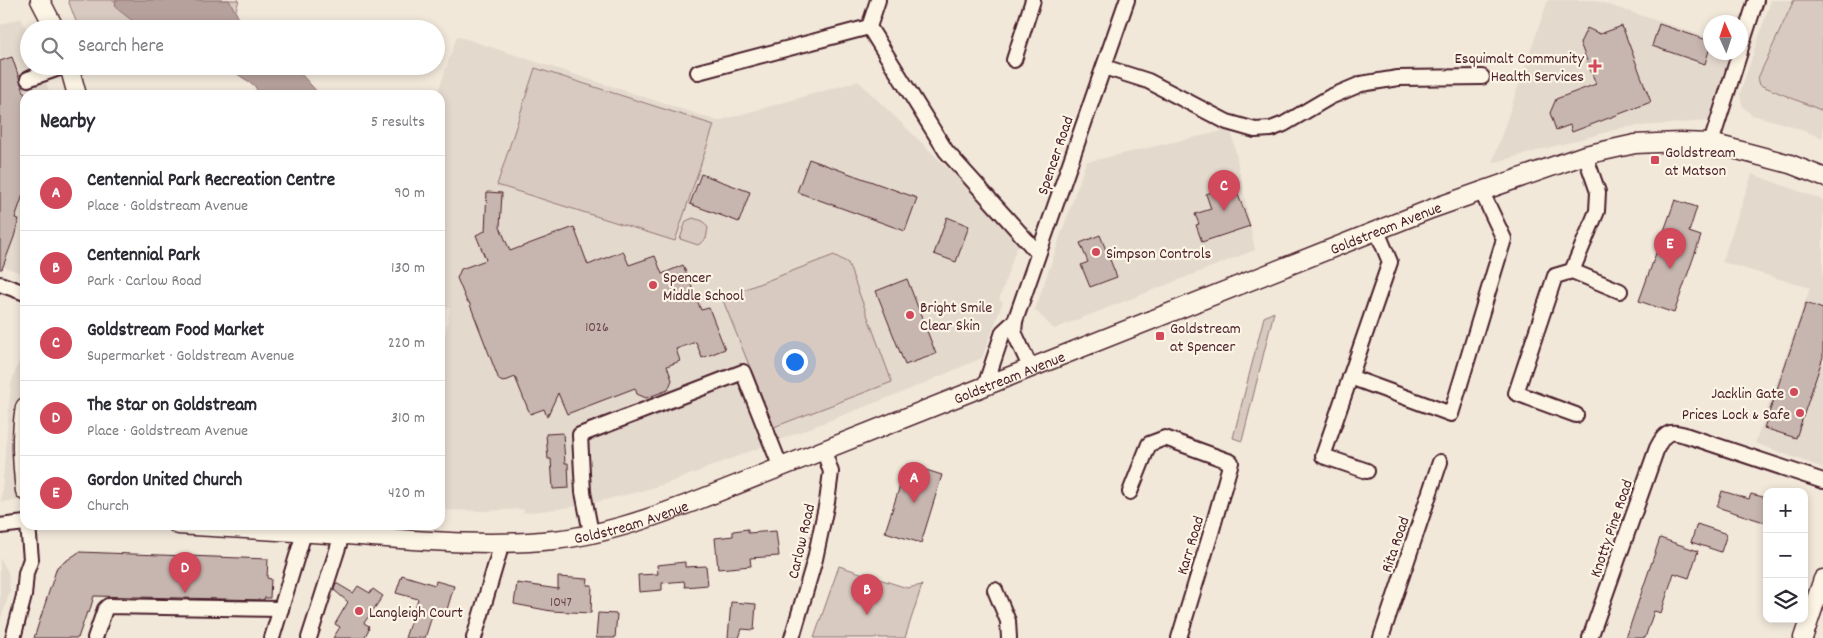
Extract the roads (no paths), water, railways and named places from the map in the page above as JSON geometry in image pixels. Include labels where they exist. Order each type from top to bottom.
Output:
[{"type":"main road","points":[[40,0],[50,20]]},
{"type":"main road","points":[[71,75],[76,90]]},
{"type":"main road","name":"Goldstream Avenue","points":[[257,530],[429,542],[502,543],[555,540],[591,533],[645,520],[781,468],[1481,190],[1585,155],[1635,144],[1711,143],[1790,164],[1823,177]]},
{"type":"main road","points":[[1803,638],[1820,602],[1823,579]]},
{"type":"street","points":[[869,27],[878,0]]},
{"type":"street","points":[[1014,60],[1033,0]]},
{"type":"street","name":"Spencer Road","points":[[1030,369],[1014,332],[1015,321],[1127,0]]},
{"type":"street","points":[[1748,26],[1756,0]]},
{"type":"street","points":[[698,72],[869,27]]},
{"type":"street","points":[[869,27],[946,151],[1038,253]]},
{"type":"street","points":[[1711,143],[1737,60]]},
{"type":"street","points":[[1104,67],[1148,81],[1227,122],[1255,130],[1272,129],[1284,124],[1330,97],[1361,84],[1398,78],[1482,77]]},
{"type":"street","points":[[28,79],[39,75]]},
{"type":"street","points":[[1572,271],[1597,211],[1598,192],[1585,155]]},
{"type":"street","points":[[1350,377],[1451,414],[1504,239],[1481,190]]},
{"type":"street","points":[[1367,471],[1323,456],[1390,262],[1377,231]]},
{"type":"street","points":[[1576,415],[1516,393],[1555,276],[1572,271],[1620,291]]},
{"type":"street","points":[[0,284],[20,291]]},
{"type":"street","name":"Spencer Road","points":[[985,386],[1003,332],[1015,321]]},
{"type":"street","points":[[591,533],[583,492],[580,435],[744,372],[781,468]]},
{"type":"street","name":"Knotty Pine Road","points":[[1590,638],[1657,448],[1662,438],[1669,433],[1678,432],[1823,481]]},
{"type":"street","name":"Karr Road","points":[[1130,492],[1148,444],[1165,438],[1231,462],[1179,638]]},
{"type":"street","name":"Carlow Road","points":[[792,638],[815,560],[825,510],[831,472],[824,451]]},
{"type":"street","name":"Rita Road","points":[[1381,638],[1440,462]]},
{"type":"street","points":[[0,526],[20,525]]},
{"type":"street","points":[[13,638],[24,596],[26,573],[31,559],[28,530]]},
{"type":"street","points":[[272,638],[304,533]]},
{"type":"street","points":[[309,638],[342,535]]},
{"type":"street","points":[[474,638],[502,543]]},
{"type":"street","points":[[995,590],[1008,621],[1008,638]]},
{"type":"street","points":[[95,638],[105,609],[108,606],[281,609]]},
{"type":"place","name":"Esquimalt Community Health Services","points":[[1595,66]]},
{"type":"place","name":"Goldstream at Matson","points":[[1655,160]]},
{"type":"place","name":"Goldstream Food Market","points":[[1224,211]]},
{"type":"place","name":"Simpson Controls","points":[[1096,252]]},
{"type":"place","name":"Gordon United Church","points":[[1670,269]]},
{"type":"place","name":"Spencer Middle School","points":[[653,285]]},
{"type":"place","name":"Bright Smile Clear Skin","points":[[910,315]]},
{"type":"place","name":"Goldstream at Spencer","points":[[1160,336]]},
{"type":"place","name":"Jacklin Gate","points":[[1794,392]]},
{"type":"place","name":"Prices Lock & Safe","points":[[1800,413]]},
{"type":"place","name":"Centennial Park Recreation Centre","points":[[914,503]]},
{"type":"place","name":"The Star on Goldstream","points":[[185,593]]},
{"type":"place","name":"Langleigh Court","points":[[359,611]]},
{"type":"place","name":"Centennial Park","points":[[867,615]]}]
